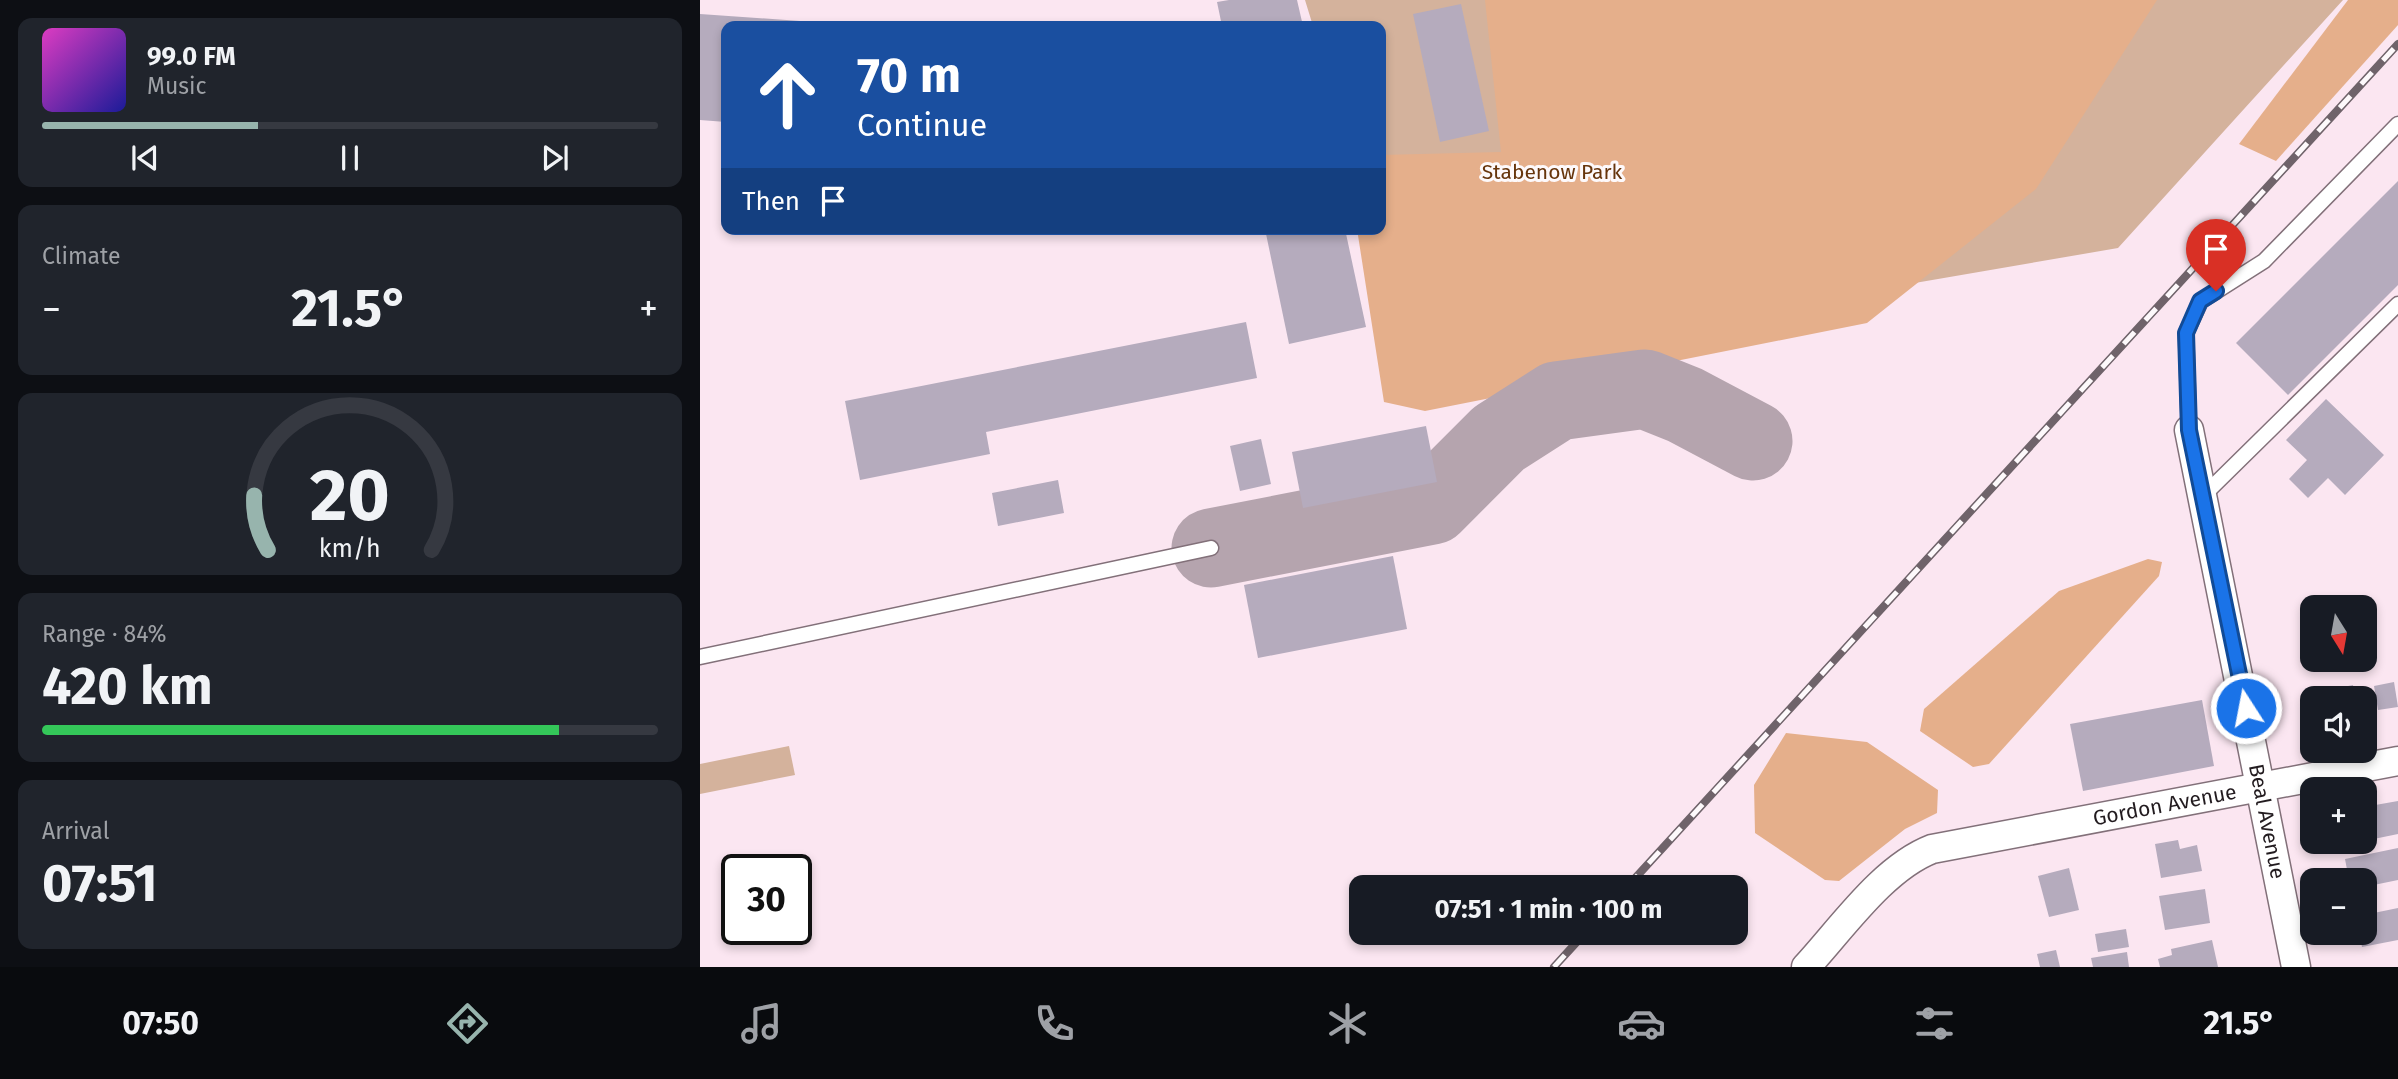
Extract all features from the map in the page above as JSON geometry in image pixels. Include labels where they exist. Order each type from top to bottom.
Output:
[{"type":"street","name":"Beal Avenue","points":[[2189,430],[2297,967]]},
{"type":"street","name":"Gordon Avenue","points":[[1805,967],[1894,871],[1911,857],[1932,849],[2398,761]]},
{"type":"lane","points":[[2189,430],[2186,333],[2200,301],[2264,261],[2398,124]]},
{"type":"lane","points":[[2203,495],[2398,304]]},
{"type":"lane","points":[[700,657],[1211,548]]},
{"type":"green space","name":"Stabenow Park","points":[[1305,0],[2343,0],[2118,248],[1409,370],[1382,235],[1386,235],[1386,21],[1311,21]]},
{"type":"green space","name":"Stabenow Park","points":[[1485,0],[2157,0],[2036,189],[1867,323],[1425,411],[1384,402],[1358,235],[1386,235],[1386,155],[1501,152]]},
{"type":"green space","points":[[2348,0],[2398,0],[2398,25],[2276,161],[2239,144]]},
{"type":"green space","points":[[2148,559],[2162,562],[2159,576],[1989,764],[1973,767],[1920,731],[1924,709],[2059,591]]},
{"type":"green space","points":[[1786,733],[1867,742],[1938,790],[1937,813],[1905,829],[1839,881],[1825,880],[1755,833],[1754,785]]},
{"type":"green space","points":[[789,746],[795,775],[700,794],[700,764]]},
{"type":"building","points":[[1297,0],[1302,21],[1221,21],[1217,2]]},
{"type":"building","points":[[1461,4],[1489,131],[1440,142],[1413,14]]},
{"type":"building","points":[[700,14],[800,21],[721,21],[721,122],[700,120]]},
{"type":"building","points":[[2398,181],[2398,285],[2288,395],[2236,343]]},
{"type":"building","points":[[1266,235],[1346,235],[1366,327],[1289,344]]},
{"type":"building","points":[[1246,322],[1257,378],[986,432],[990,454],[860,480],[845,401]]},
{"type":"building","points":[[2326,399],[2384,455],[2345,495],[2328,478],[2308,498],[2289,479],[2307,460],[2286,440]]},
{"type":"building","points":[[1426,426],[1437,482],[1303,508],[1292,452]]},
{"type":"building","points":[[1261,439],[1271,484],[1240,491],[1230,446]]},
{"type":"building","points":[[1058,480],[1064,513],[998,526],[992,493]]},
{"type":"building","points":[[1393,556],[1407,629],[1258,658],[1244,585]]},
{"type":"building","points":[[2394,682],[2398,707],[2378,710],[2377,686],[2374,686]]},
{"type":"building","points":[[2202,700],[2214,766],[2083,791],[2070,724]]},
{"type":"building","points":[[2398,801],[2398,834],[2377,838],[2377,805]]},
{"type":"building","points":[[2178,840],[2180,849],[2197,845],[2202,871],[2161,878],[2155,844]]},
{"type":"building","points":[[2398,848],[2398,880],[2377,884],[2377,868],[2347,868],[2345,859]]},
{"type":"building","points":[[2069,868],[2079,910],[2049,917],[2038,876]]},
{"type":"building","points":[[2205,889],[2210,923],[2165,930],[2159,896]]},
{"type":"building","points":[[2398,908],[2398,940],[2377,944],[2377,912]]},
{"type":"building","points":[[2126,929],[2129,947],[2098,952],[2095,934]]},
{"type":"building","points":[[2212,940],[2218,967],[2160,967],[2158,959],[2172,955],[2171,949]]},
{"type":"building","points":[[2056,950],[2060,967],[2040,967],[2037,954]]},
{"type":"building","points":[[2127,952],[2129,967],[2093,967],[2091,958]]},
{"type":"taxiway","points":[[1211,548],[1432,505],[1499,438],[1557,401],[1645,389],[1685,405],[1753,441]]},
{"type":"railway","points":[[1638,875],[2398,44]]},
{"type":"railway","points":[[1554,967],[1574,945]]},
{"type":"route","points":[[2216,291],[2200,301],[2186,333],[2189,430],[2246,708]]}]
